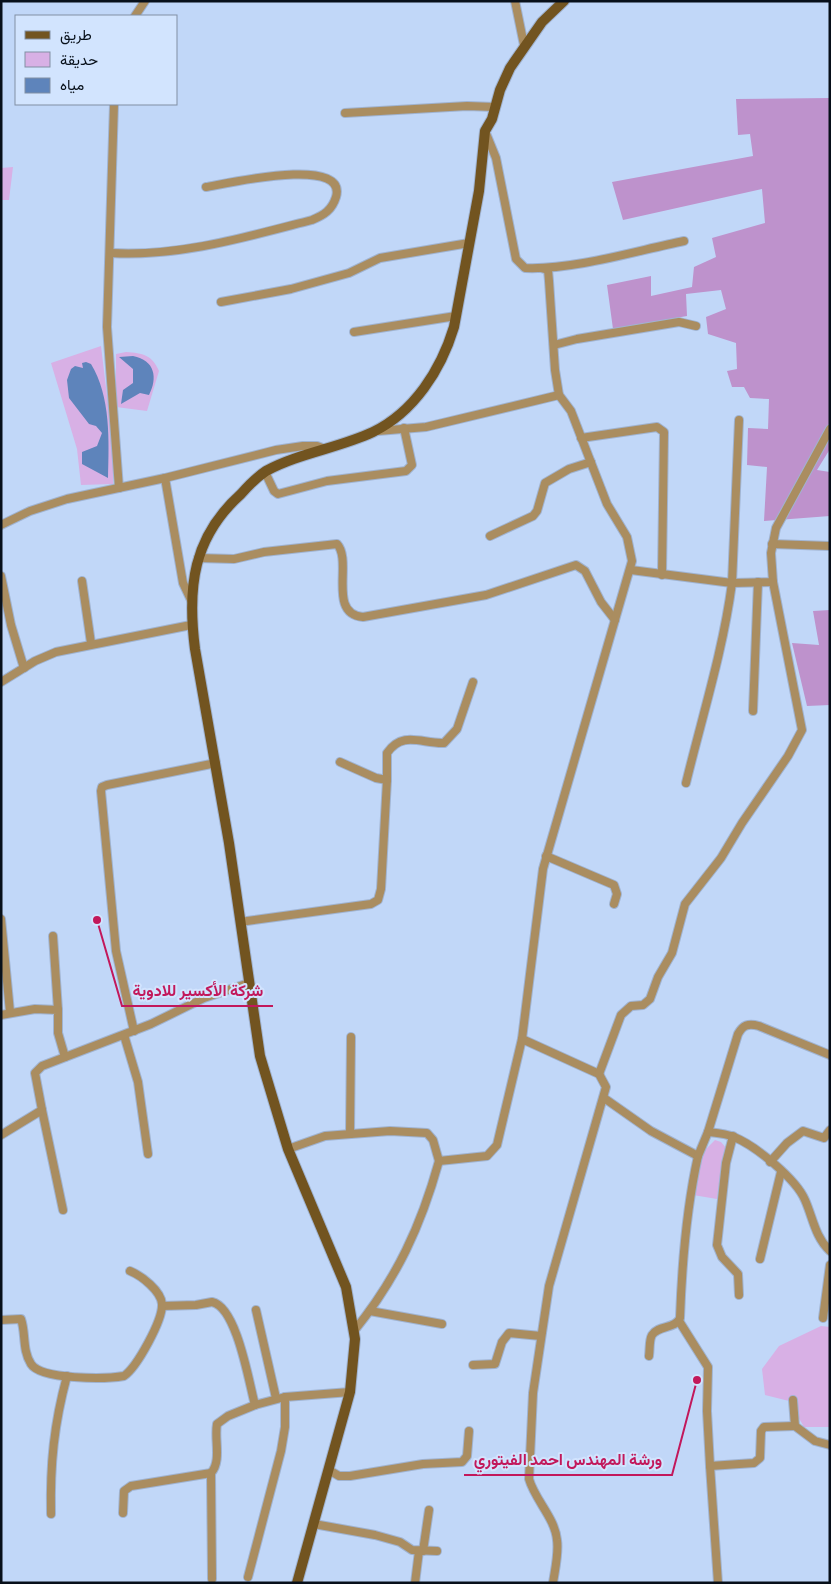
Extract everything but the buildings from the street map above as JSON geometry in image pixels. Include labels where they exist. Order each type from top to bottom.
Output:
[{"type":"main road","points":[[297,1583],[350,1392],[354,1358],[354,1331],[350,1305],[340,1270],[288,1150],[260,1056],[216,763],[191,625],[192,578],[202,546],[220,514],[265,472],[325,448],[373,432],[404,410],[428,382],[448,346],[456,316],[479,191],[485,131],[507,75],[524,45],[542,22],[564,1]]},
{"type":"street","points":[[136,15],[145,1]]},
{"type":"street","points":[[515,1],[524,45]]},
{"type":"street","points":[[114,105],[107,327],[119,488]]},
{"type":"street","points":[[345,113],[467,106],[495,107]]},
{"type":"street","points":[[485,131],[496,158],[516,259],[525,268],[541,268],[684,241]]},
{"type":"street","points":[[110,252],[133,254],[192,248],[303,222],[325,215],[334,204],[337,194],[335,185],[329,178],[321,175],[297,174],[254,178],[206,187]]},
{"type":"street","points":[[221,302],[291,289],[349,272],[380,258],[469,243]]},
{"type":"street","points":[[439,1162],[487,1156],[494,1151],[522,1039],[534,931],[546,856],[631,570],[631,555],[627,538],[607,504],[571,411],[559,395],[554,370],[553,306],[548,270],[541,268]]},
{"type":"street","points":[[354,332],[456,316]]},
{"type":"street","points":[[554,345],[577,339],[679,322],[696,326]]},
{"type":"street","points":[[373,432],[426,427],[559,395]]},
{"type":"street","points":[[686,783],[721,650],[732,583],[739,420]]},
{"type":"street","points":[[581,438],[658,427],[664,432],[662,575]]},
{"type":"street","points":[[265,472],[274,491],[278,494],[327,481],[406,471],[412,465],[404,428]]},
{"type":"street","points":[[599,1074],[621,1015],[631,1006],[643,1005],[650,1000],[658,977],[672,953],[685,904],[721,858],[742,823],[788,756],[802,730],[773,582],[772,544],[782,515],[830,430]]},
{"type":"street","points":[[1,525],[30,511],[67,499],[164,478],[276,450],[304,446],[325,448]]},
{"type":"street","points":[[490,536],[533,516],[537,511],[545,483],[569,469],[591,462]]},
{"type":"street","points":[[164,478],[183,583],[192,602]]},
{"type":"street","points":[[198,558],[234,559],[264,552],[337,544],[343,555],[342,587],[347,610],[354,616],[363,617],[486,595],[576,565],[584,571],[601,602],[615,620]]},
{"type":"street","points":[[772,544],[830,546]]},
{"type":"street","points":[[631,570],[732,583],[773,582]]},
{"type":"street","points":[[1,576],[10,625],[24,668]]},
{"type":"street","points":[[82,581],[91,643]]},
{"type":"street","points":[[753,711],[758,582]]},
{"type":"street","points":[[1,682],[56,652],[91,643],[191,625]]},
{"type":"street","points":[[240,922],[376,902],[380,889],[387,753],[399,741],[406,739],[444,743],[454,734],[472,682]]},
{"type":"street","points":[[340,762],[371,776],[387,780]]},
{"type":"street","points":[[134,1031],[116,951],[100,792],[102,787],[107,785],[216,763]]},
{"type":"street","points":[[546,856],[614,885],[616,894],[614,904]]},
{"type":"street","points":[[1,919],[10,1012]]},
{"type":"street","points":[[54,936],[58,1033],[65,1057]]},
{"type":"street","points":[[63,1210],[36,1073],[42,1066],[134,1031],[204,998],[249,982]]},
{"type":"street","points":[[1,1015],[35,1009],[58,1010]]},
{"type":"street","points":[[718,1583],[707,1411],[708,1367],[679,1321],[682,1248],[688,1201],[698,1156],[708,1132],[738,1034],[745,1025],[750,1023],[759,1026],[830,1055]]},
{"type":"street","points":[[124,1035],[138,1082],[148,1154]]},
{"type":"street","points":[[350,1134],[351,1037]]},
{"type":"street","points":[[522,1039],[599,1074],[606,1087],[549,1286],[533,1393],[529,1470],[532,1489],[554,1528],[558,1540],[553,1583]]},
{"type":"street","points":[[604,1098],[651,1131],[698,1156]]},
{"type":"street","points":[[1,1135],[42,1110]]},
{"type":"street","points":[[770,1162],[787,1143],[803,1130],[824,1138],[830,1130]]},
{"type":"street","points":[[288,1150],[325,1136],[390,1131],[427,1133],[433,1140],[439,1162],[427,1204],[396,1273],[354,1331]]},
{"type":"street","points":[[708,1132],[733,1136],[751,1146],[781,1172],[805,1198],[818,1234],[830,1251]]},
{"type":"street","points":[[733,1136],[724,1172],[717,1245],[722,1257],[738,1274],[739,1294]]},
{"type":"street","points":[[760,1259],[781,1172]]},
{"type":"street","points":[[823,1318],[830,1265]]},
{"type":"street","points":[[1,1320],[21,1318],[26,1352],[30,1363],[36,1370],[68,1376],[118,1377],[130,1372],[155,1328],[162,1306],[160,1299],[151,1287],[140,1276],[130,1271]]},
{"type":"street","points":[[162,1306],[196,1305],[212,1302],[222,1307],[239,1343],[255,1405]]},
{"type":"street","points":[[256,1310],[276,1398]]},
{"type":"street","points":[[370,1311],[442,1324]]},
{"type":"street","points":[[649,1356],[651,1336],[654,1332],[679,1321]]},
{"type":"street","points":[[473,1365],[495,1364],[502,1342],[509,1333],[541,1336]]},
{"type":"street","points":[[51,1514],[51,1454],[56,1422],[68,1376]]},
{"type":"street","points":[[212,1579],[211,1473],[216,1466],[217,1424],[228,1416],[276,1398],[350,1392]]},
{"type":"street","points":[[248,1577],[281,1451],[285,1427],[285,1396]]},
{"type":"street","points":[[793,1400],[795,1426]]},
{"type":"street","points":[[710,1466],[754,1463],[760,1458],[761,1431],[764,1427],[795,1426],[815,1441],[830,1445]]},
{"type":"street","points":[[329,1470],[339,1476],[350,1476],[423,1464],[462,1462],[467,1456],[469,1431]]},
{"type":"street","points":[[123,1513],[124,1491],[131,1486],[211,1473]]},
{"type":"street","points":[[415,1583],[429,1510]]},
{"type":"street","points":[[314,1524],[375,1535],[400,1542],[408,1549],[437,1552]]},
{"type":"green space","points":[[13,167],[9,200],[1,200],[1,168]]},
{"type":"green space","points":[[101,346],[113,446],[113,484],[81,485],[77,449],[51,363]]},
{"type":"green space","points":[[126,352],[137,353],[150,358],[159,371],[147,411],[116,407],[116,354]]},
{"type":"green space","points":[[715,1140],[721,1142],[727,1149],[721,1168],[717,1199],[693,1195],[703,1152]]},
{"type":"green space","points":[[821,1326],[830,1327],[830,1427],[804,1427],[789,1401],[765,1395],[762,1369],[779,1346]]},
{"type":"shaded area","points":[[830,98],[830,449],[817,470],[830,472],[830,516],[764,521],[767,467],[747,465],[748,428],[768,429],[769,399],[750,398],[744,387],[732,387],[727,371],[737,369],[736,343],[708,334],[706,317],[726,309],[721,290],[686,294],[687,316],[613,329],[607,285],[651,276],[651,296],[692,287],[694,267],[716,257],[712,238],[765,223],[762,189],[623,220],[612,182],[753,156],[750,134],[738,135],[736,99]]},
{"type":"shaded area","points":[[830,610],[830,705],[807,706],[792,643],[819,645],[813,611]]},
{"type":"water","points":[[133,356],[146,361],[153,371],[152,389],[149,395],[140,393],[121,404],[123,390],[133,383],[133,369],[119,357]]},
{"type":"water","points":[[82,363],[91,364],[98,377],[105,405],[108,434],[108,478],[82,464],[82,452],[97,446],[102,433],[96,426],[89,424],[69,398],[67,380],[71,369],[75,366],[83,368]]},
{"type":"place","name":"شركة الأكسير للادوية","points":[[97,920]]},
{"type":"place","name":"ورشة المهندس احمد الفيتوري","points":[[697,1380]]}]
